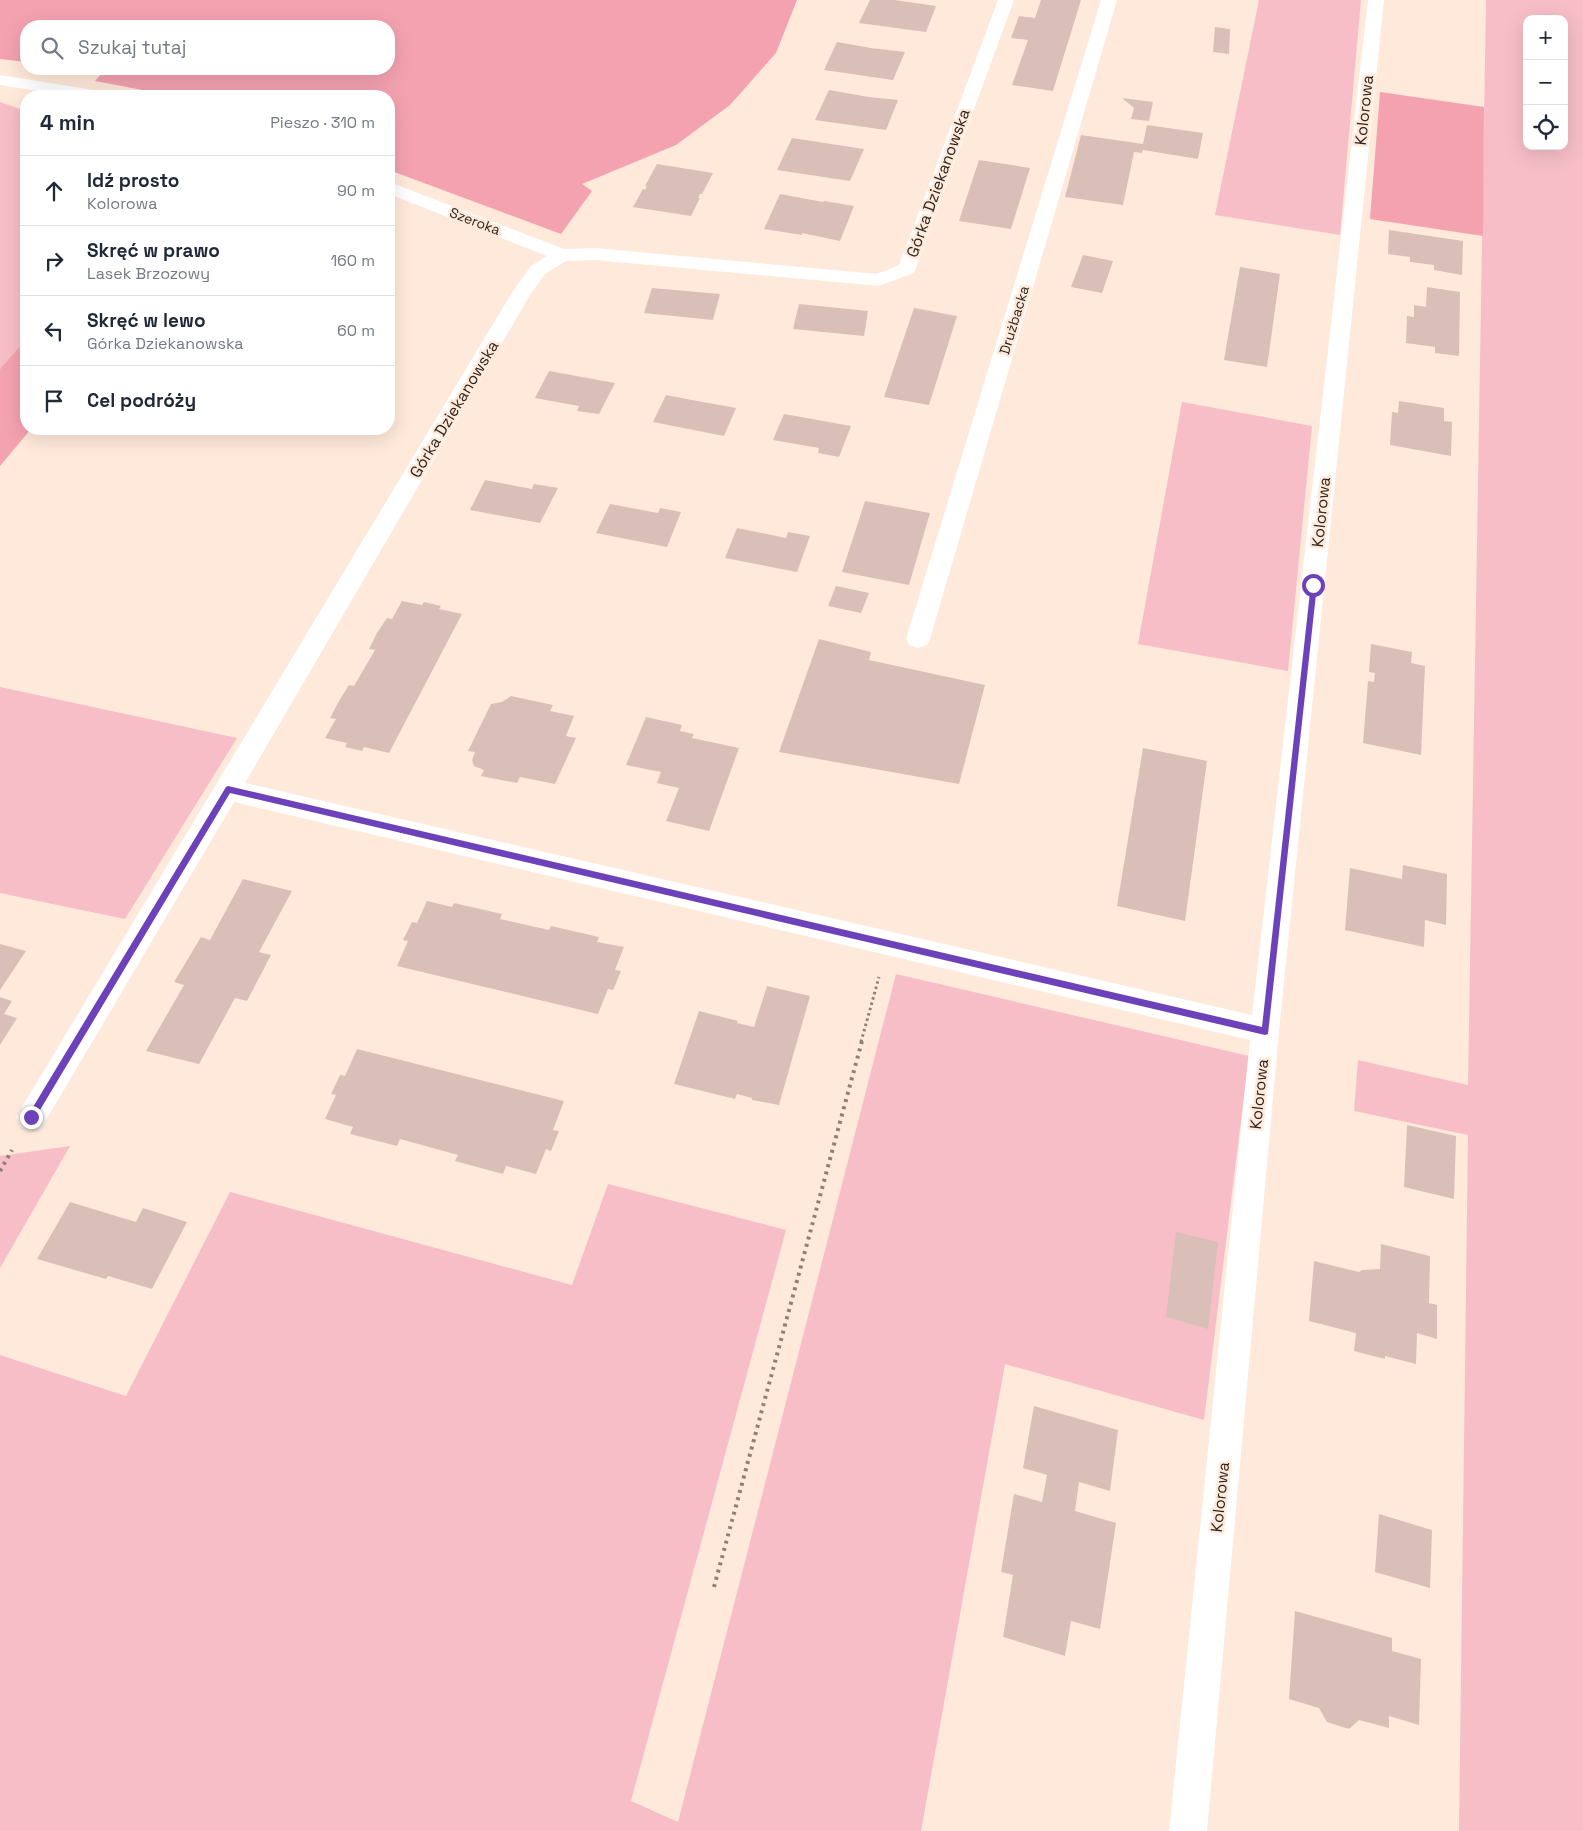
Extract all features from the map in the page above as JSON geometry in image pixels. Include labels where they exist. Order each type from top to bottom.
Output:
[{"type":"street","name":"Górka Dziekanowska","points":[[31,1117],[228,790],[521,294],[538,270],[562,255],[595,254],[880,280],[906,268],[1006,0]]},
{"type":"street","name":"Drużbacka","points":[[918,639],[1108,0]]},
{"type":"street","name":"Kolorowa","points":[[1188,1831],[1265,1031],[1376,0]]},
{"type":"street","points":[[0,80],[62,90]]},
{"type":"street","name":"Szeroka","points":[[395,190],[562,255]]},
{"type":"street","points":[[228,790],[1265,1031]]},
{"type":"path","points":[[714,1587],[888,944]]},
{"type":"shaded area","points":[[0,0],[797,0],[776,53],[730,105],[676,145],[582,184],[592,191],[561,234],[395,172],[395,90],[142,90],[95,81],[100,75],[395,75],[395,20],[20,20],[20,61],[0,59]]},
{"type":"shaded area","points":[[1259,0],[1361,0],[1340,235],[1215,215]]},
{"type":"shaded area","points":[[1486,0],[1583,0],[1583,1831],[1459,1831],[1468,1135],[1354,1111],[1358,1060],[1468,1085]]},
{"type":"shaded area","points":[[1380,92],[1484,107],[1483,236],[1370,219]]},
{"type":"shaded area","points":[[0,102],[20,109],[20,346],[0,369]]},
{"type":"shaded area","points":[[20,346],[20,435],[26,435],[0,466],[0,369]]},
{"type":"shaded area","points":[[1182,402],[1312,426],[1288,671],[1138,644]]},
{"type":"shaded area","points":[[0,687],[237,738],[125,919],[0,893]]},
{"type":"shaded area","points":[[896,974],[1249,1056],[1204,1420],[1005,1364],[921,1831],[0,1831],[0,1355],[126,1396],[230,1192],[572,1285],[608,1184],[786,1230],[631,1801],[678,1822]]},
{"type":"shaded area","points":[[70,1146],[0,1268],[0,1156]]},
{"type":"building","points":[[870,0],[894,0],[936,6],[926,32],[859,23]]},
{"type":"building","points":[[1041,0],[1081,0],[1053,91],[1012,85],[1028,40],[1011,38],[1019,16],[1035,18]]},
{"type":"building","points":[[1215,27],[1230,29],[1229,54],[1213,52]]},
{"type":"building","points":[[837,42],[905,52],[893,80],[824,70]]},
{"type":"building","points":[[829,90],[898,100],[886,130],[815,120]]},
{"type":"building","points":[[1122,98],[1153,102],[1149,121],[1131,119],[1134,108]]},
{"type":"building","points":[[1147,125],[1203,133],[1198,159],[1143,150],[1142,153],[1134,152],[1123,205],[1065,197],[1081,135],[1143,144]]},
{"type":"building","points":[[792,138],[864,149],[850,181],[777,170]]},
{"type":"building","points":[[979,160],[1030,168],[1011,229],[959,221]]},
{"type":"building","points":[[657,164],[713,173],[702,194],[700,194],[698,198],[700,198],[691,216],[633,207],[643,189],[645,190],[647,186],[645,186]]},
{"type":"building","points":[[780,194],[854,206],[840,241],[802,233],[802,235],[764,229]]},
{"type":"building","points":[[1389,230],[1463,241],[1462,275],[1434,270],[1434,265],[1410,262],[1410,257],[1388,254]]},
{"type":"building","points":[[1083,255],[1113,261],[1102,293],[1071,287]]},
{"type":"building","points":[[1240,267],[1280,274],[1267,367],[1224,360]]},
{"type":"building","points":[[1427,287],[1460,292],[1459,356],[1435,353],[1435,347],[1406,343],[1407,316],[1414,317],[1414,305],[1426,307]]},
{"type":"building","points":[[652,288],[720,294],[713,320],[644,313]]},
{"type":"building","points":[[799,304],[868,311],[864,336],[793,329]]},
{"type":"building","points":[[914,308],[957,316],[929,405],[884,397]]},
{"type":"building","points":[[549,371],[615,383],[599,414],[577,411],[579,406],[535,398]]},
{"type":"building","points":[[666,395],[736,408],[724,436],[653,422]]},
{"type":"building","points":[[1399,401],[1444,408],[1444,421],[1452,422],[1451,456],[1390,445],[1392,412],[1398,413]]},
{"type":"building","points":[[784,414],[851,426],[839,457],[818,453],[819,448],[773,440]]},
{"type":"building","points":[[485,480],[532,489],[534,484],[558,488],[540,523],[470,510]]},
{"type":"building","points":[[865,501],[930,513],[909,585],[842,572]]},
{"type":"building","points":[[610,504],[658,513],[660,508],[681,512],[667,547],[596,533]]},
{"type":"building","points":[[737,528],[786,538],[788,532],[810,536],[797,572],[725,558]]},
{"type":"building","points":[[836,586],[869,593],[861,613],[828,606]]},
{"type":"building","points":[[402,601],[422,605],[424,602],[441,606],[439,609],[462,614],[389,753],[364,747],[362,751],[345,747],[347,743],[325,738],[336,719],[330,718],[339,701],[349,685],[354,686],[375,650],[369,649],[377,633],[387,618],[392,619]]},
{"type":"building","points":[[819,639],[871,652],[869,660],[985,685],[959,784],[779,752]]},
{"type":"building","points":[[1371,644],[1412,652],[1411,663],[1425,666],[1421,755],[1363,743],[1368,681],[1374,682],[1375,673],[1369,672]]},
{"type":"building","points":[[511,696],[553,705],[550,711],[574,716],[566,736],[576,738],[555,784],[520,777],[517,783],[481,776],[484,770],[474,766],[472,760],[475,752],[468,751],[491,704],[502,702]]},
{"type":"building","points":[[646,717],[682,725],[680,731],[694,734],[692,738],[739,748],[709,831],[666,821],[679,788],[657,783],[661,772],[626,765]]},
{"type":"building","points":[[1143,748],[1207,761],[1185,921],[1117,906]]},
{"type":"building","points":[[1403,865],[1447,874],[1446,925],[1425,920],[1424,947],[1345,930],[1350,868],[1402,879]]},
{"type":"building","points":[[243,879],[292,891],[259,952],[271,955],[247,1001],[235,998],[199,1064],[146,1051],[184,985],[174,982],[201,937],[210,940]]},
{"type":"building","points":[[427,901],[452,907],[454,903],[502,914],[500,919],[549,930],[551,926],[599,937],[597,942],[624,947],[615,970],[621,971],[613,990],[608,989],[598,1014],[397,966],[408,941],[403,940],[412,922],[417,923]]},
{"type":"building","points":[[0,944],[26,951],[0,990]]},
{"type":"building","points":[[767,986],[810,996],[779,1105],[752,1100],[752,1098],[737,1094],[735,1099],[674,1084],[699,1011],[754,1027]]},
{"type":"building","points":[[0,997],[12,1001],[4,1014],[17,1018],[0,1045]]},
{"type":"building","points":[[357,1049],[564,1101],[553,1130],[559,1131],[551,1151],[546,1149],[536,1174],[506,1166],[503,1174],[455,1161],[458,1155],[400,1139],[397,1146],[350,1134],[353,1127],[325,1119],[336,1095],[331,1094],[340,1075],[345,1076]]},
{"type":"building","points":[[1407,1125],[1456,1136],[1454,1199],[1404,1187]]},
{"type":"building","points":[[70,1202],[136,1222],[143,1208],[187,1222],[152,1289],[108,1276],[106,1279],[37,1259]]},
{"type":"building","points":[[1176,1232],[1218,1242],[1208,1329],[1166,1317]]},
{"type":"building","points":[[1381,1244],[1430,1256],[1429,1303],[1437,1305],[1437,1339],[1417,1333],[1416,1364],[1354,1351],[1356,1333],[1309,1321],[1314,1261],[1359,1272],[1362,1270],[1380,1269]]},
{"type":"building","points":[[1034,1406],[1118,1430],[1110,1491],[1079,1482],[1075,1511],[1116,1523],[1100,1629],[1071,1621],[1065,1656],[1003,1637],[1013,1575],[1001,1572],[1014,1494],[1042,1502],[1047,1475],[1023,1468]]},
{"type":"building","points":[[1379,1514],[1432,1530],[1430,1588],[1375,1572]]},
{"type":"building","points":[[1295,1611],[1392,1638],[1392,1651],[1421,1659],[1419,1725],[1389,1716],[1389,1728],[1359,1720],[1349,1729],[1327,1722],[1319,1708],[1289,1699]]},
{"type":"route","points":[[31,1117],[228,790],[1265,1031],[1313,585]]}]
